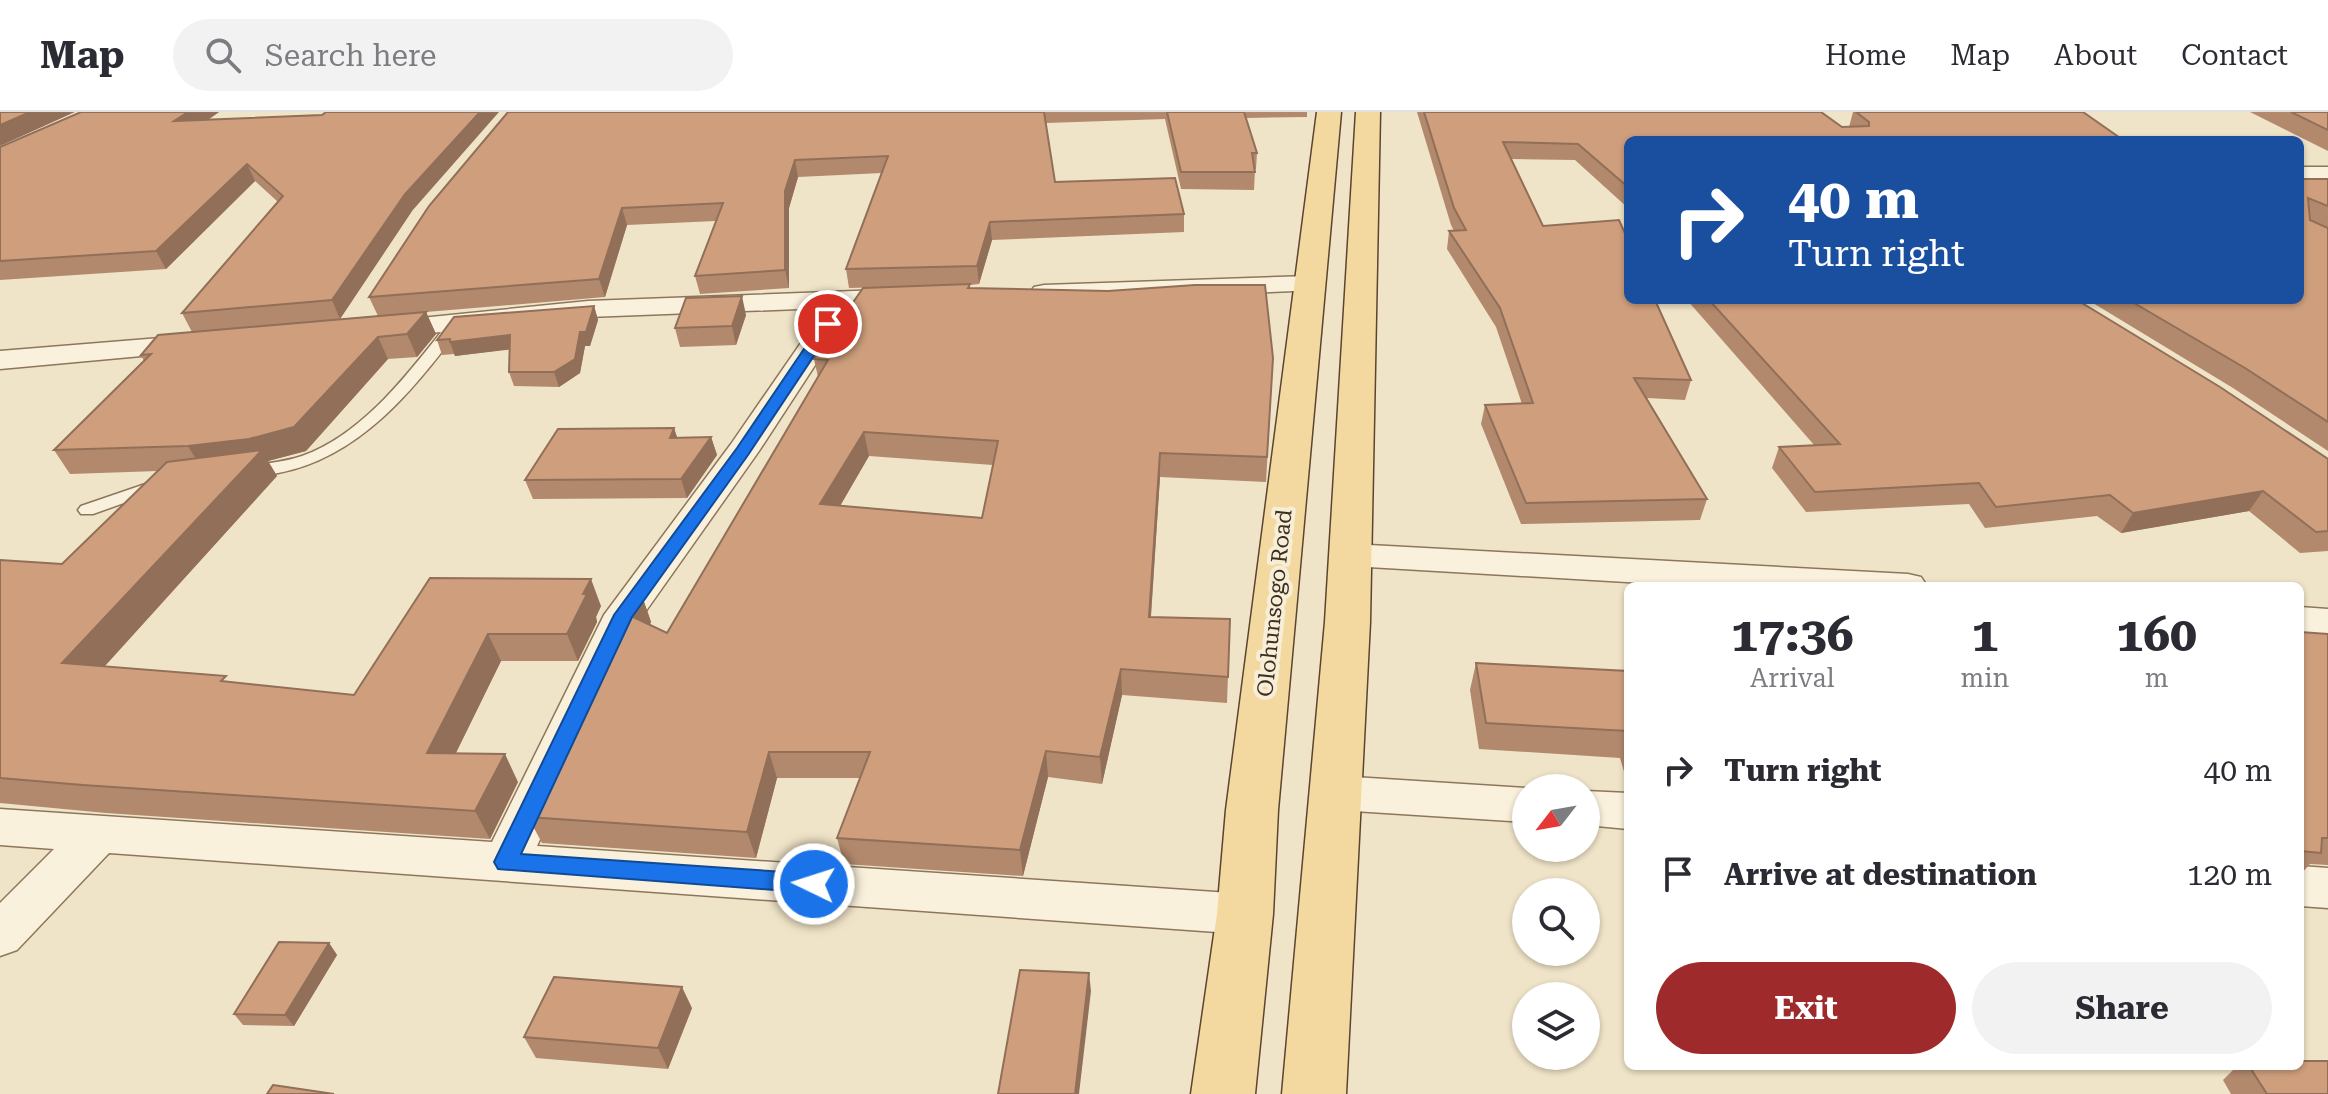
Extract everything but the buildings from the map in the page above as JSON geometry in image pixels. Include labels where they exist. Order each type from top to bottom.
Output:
[{"type":"main road","name":"Olohunsogo Road","points":[[1223,1094],[1245,914],[1252,810],[1329,112]]},
{"type":"main road","points":[[1314,1094],[1323,929],[1338,793],[1351,555],[1358,286],[1368,112]]},
{"type":"street","points":[[2304,174],[2328,174]]},
{"type":"street","points":[[1015,293],[1309,284]]},
{"type":"street","points":[[350,332],[588,309],[938,296]]},
{"type":"street","points":[[506,862],[623,615],[743,451],[845,299]]},
{"type":"street","points":[[0,360],[223,342]]},
{"type":"street","points":[[1351,555],[1836,582]]},
{"type":"street","points":[[2304,620],[2328,622]]},
{"type":"street","points":[[1338,793],[1512,804]]},
{"type":"street","points":[[1600,809],[1624,811]]},
{"type":"street","points":[[0,827],[1245,914]]},
{"type":"street","points":[[0,935],[98,834]]},
{"type":"street","points":[[2304,886],[2328,888]]},
{"type":"lane","points":[[223,475],[287,467],[319,455],[349,438],[420,369],[456,322]]},
{"type":"lane","points":[[87,510],[177,480]]},
{"type":"route","points":[[814,884],[506,862],[623,615],[743,451],[828,324]]}]
